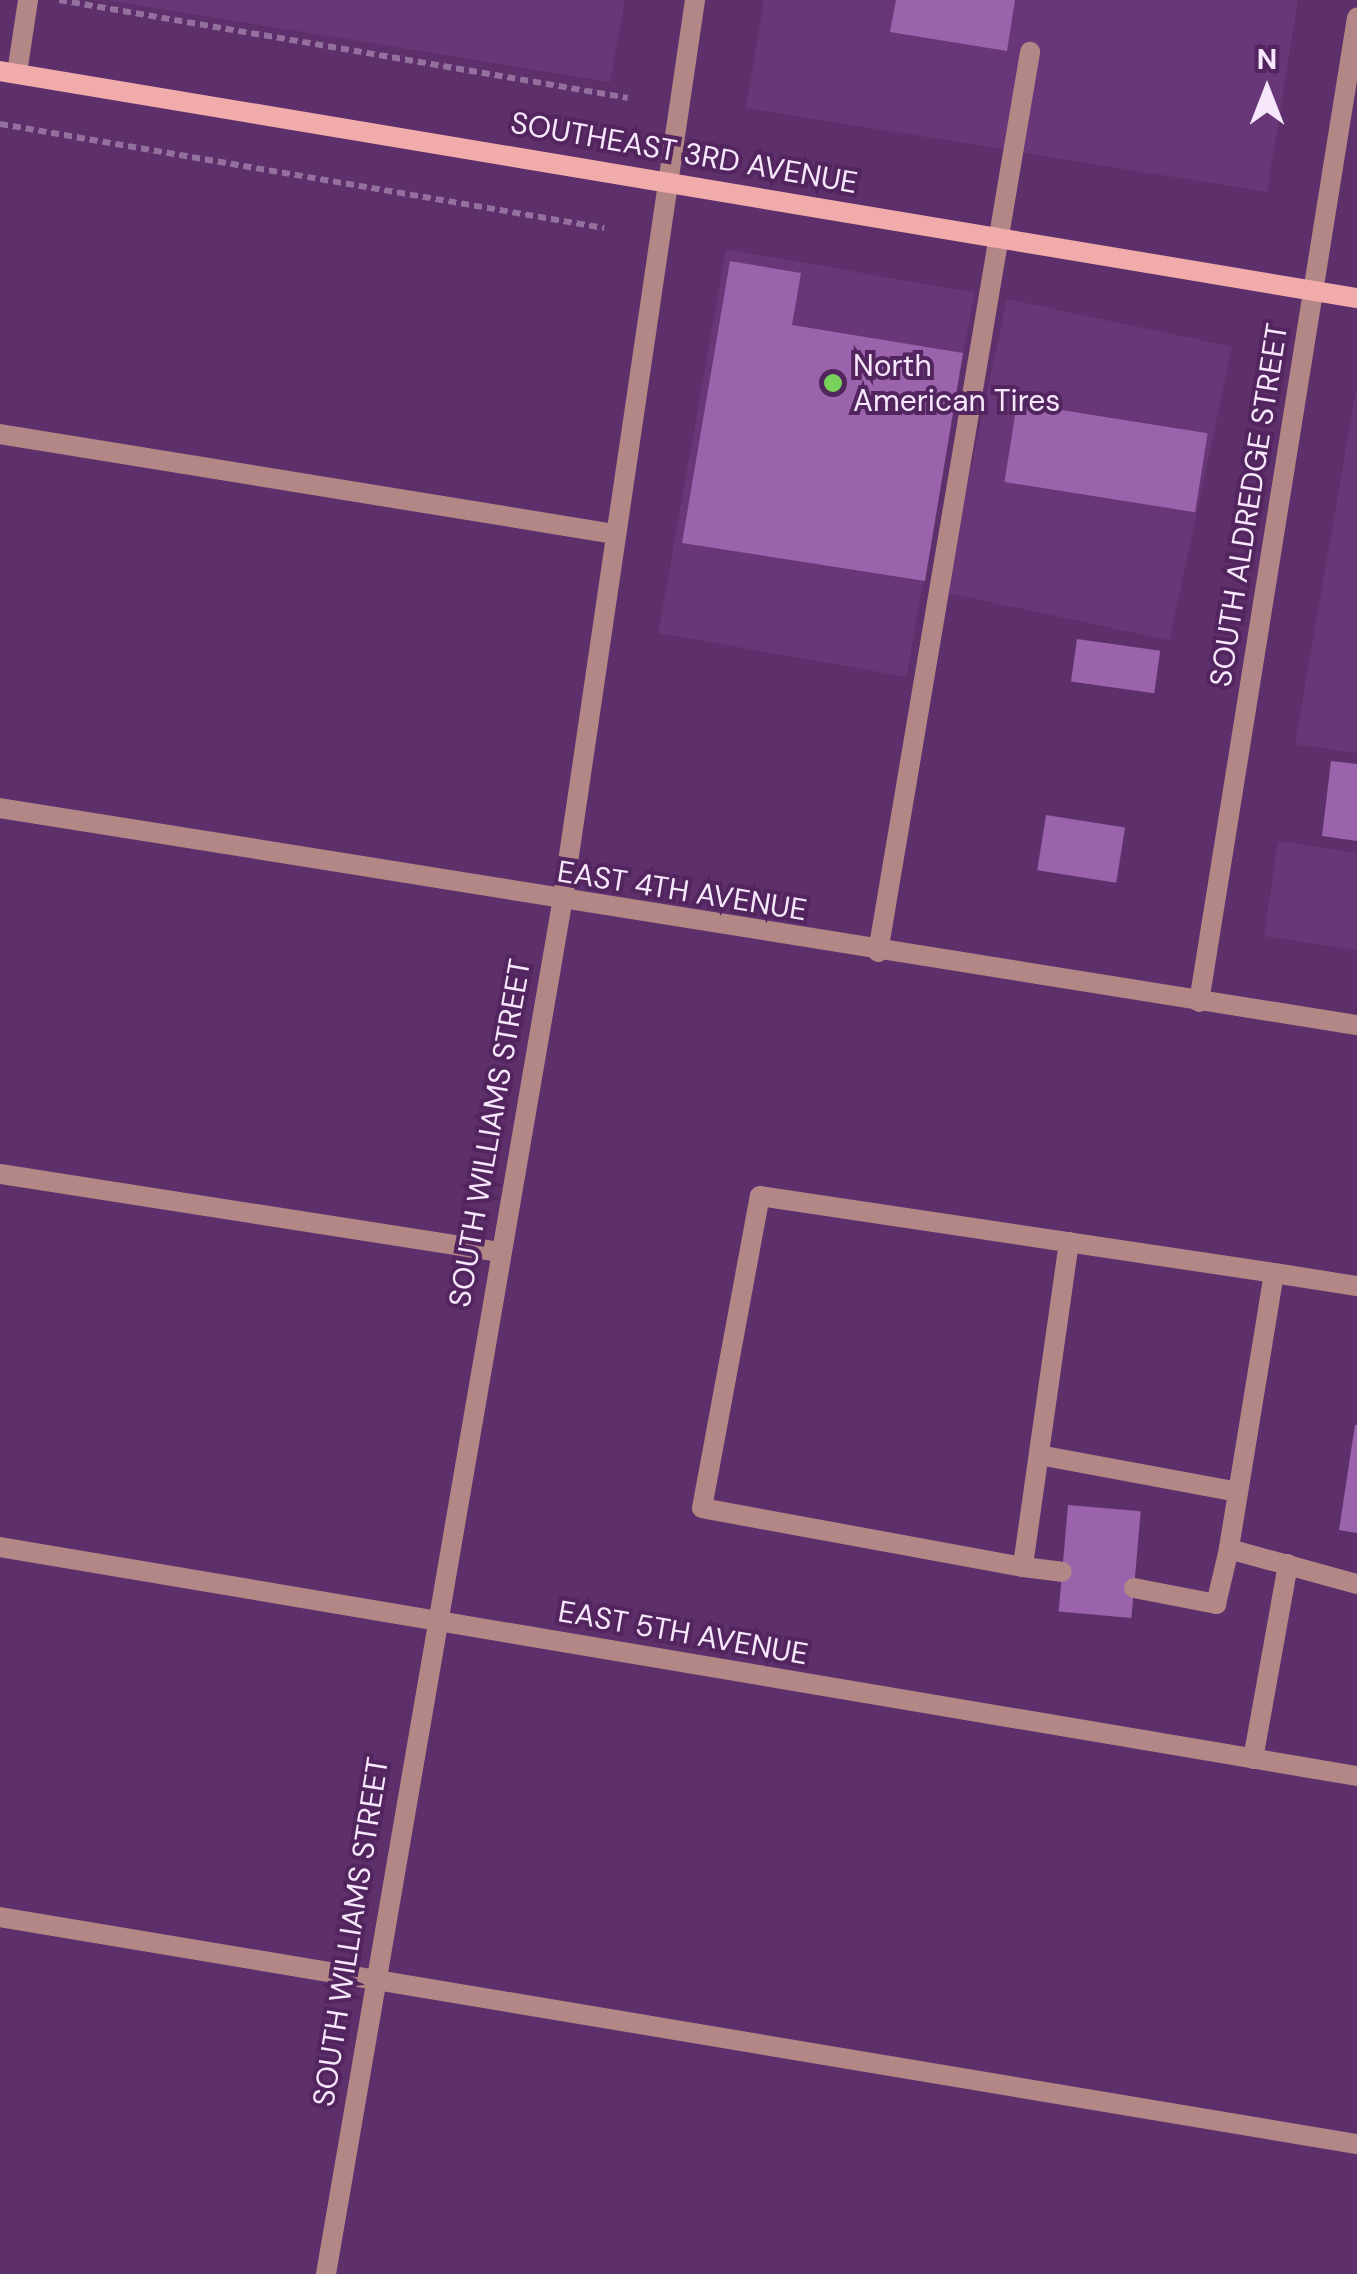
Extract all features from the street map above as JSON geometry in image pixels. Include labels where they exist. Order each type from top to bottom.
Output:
[{"type":"main road","name":"SOUTHEAST 3RD AVENUE","points":[[8,72],[666,179],[1357,298]]},
{"type":"street","points":[[8,72],[28,0]]},
{"type":"street","name":"SOUTH WILLIAMS STREET","points":[[326,2274],[432,1621],[562,903],[695,0]]},
{"type":"street","name":"SOUTH ALDREDGE STREET","points":[[1200,1002],[1357,18]]},
{"type":"street","points":[[878,952],[1030,52]]},
{"type":"street","points":[[0,434],[614,534]]},
{"type":"street","name":"EAST 4TH AVENUE","points":[[0,808],[562,903],[1357,1025]]},
{"type":"street","points":[[0,1174],[499,1252]]},
{"type":"street","points":[[1062,1572],[702,1508],[760,1196],[1357,1286]]},
{"type":"street","points":[[1023,1567],[1069,1242]]},
{"type":"street","points":[[1134,1588],[1216,1604],[1229,1549],[1274,1273]]},
{"type":"street","points":[[1039,1455],[1238,1492]]},
{"type":"street","name":"EAST 5TH AVENUE","points":[[0,1547],[1357,1776]]},
{"type":"street","points":[[1229,1549],[1357,1584]]},
{"type":"street","points":[[1254,1759],[1288,1564]]},
{"type":"street","points":[[0,1918],[1357,2144]]},
{"type":"path","points":[[59,0],[628,98]]},
{"type":"path","points":[[0,124],[604,228]]},
{"type":"shaded area","points":[[107,0],[625,0],[610,82]]},
{"type":"shaded area","points":[[764,0],[1298,0],[1267,192],[746,108]]},
{"type":"shaded area","points":[[726,249],[974,293],[906,677],[658,633]]},
{"type":"shaded area","points":[[1007,299],[1232,347],[1170,640],[945,592]]},
{"type":"shaded area","points":[[1357,385],[1357,753],[1295,744]]},
{"type":"shaded area","points":[[1278,841],[1357,853],[1357,950],[1264,936]]},
{"type":"building","points":[[896,0],[1015,0],[1007,51],[890,32]]},
{"type":"building","points":[[730,261],[801,273],[792,325],[963,353],[925,581],[682,543]]},
{"type":"building","points":[[1017,403],[1208,433],[1195,512],[1004,482]]},
{"type":"building","points":[[1077,639],[1160,651],[1154,693],[1071,682]]},
{"type":"building","points":[[1331,761],[1357,764],[1357,841],[1322,836]]},
{"type":"building","points":[[1046,815],[1125,828],[1116,883],[1037,870]]},
{"type":"building","points":[[1357,1425],[1357,1533],[1339,1530]]},
{"type":"building","points":[[1068,1505],[1141,1511],[1131,1618],[1059,1612]]},
{"type":"place","name":"North American Tires","points":[[833,383]]}]
